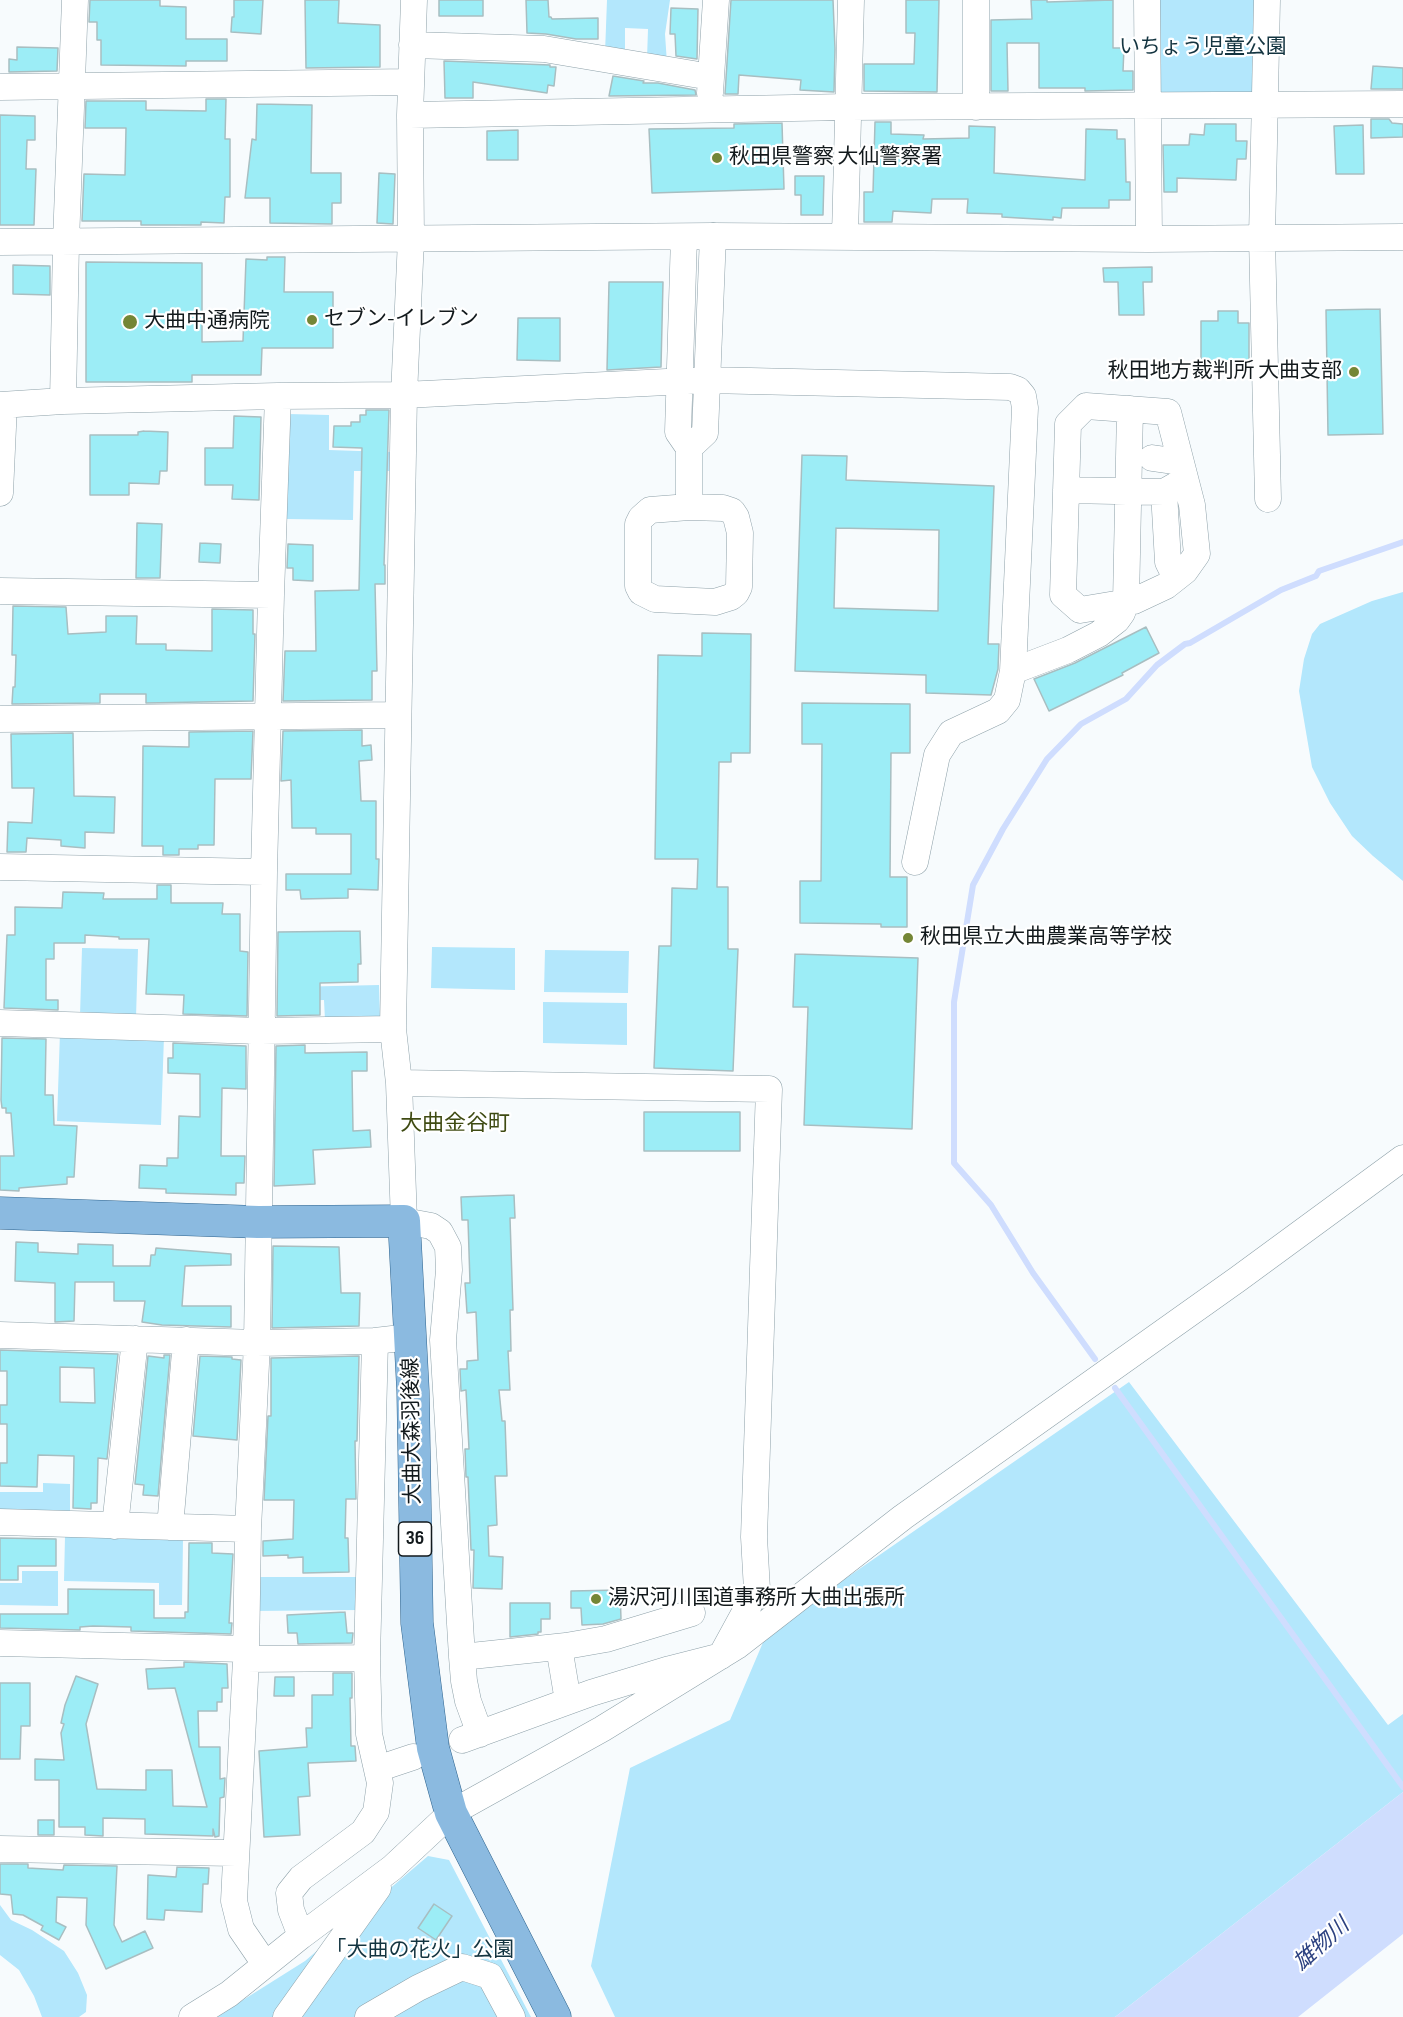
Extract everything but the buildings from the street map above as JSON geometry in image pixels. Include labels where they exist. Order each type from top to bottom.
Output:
[{"type":"main road","points":[[0,1214],[258,1222],[404,1221]]},
{"type":"main road","name":"大曲大森羽後線","points":[[404,1221],[413,1390],[417,1623],[433,1748],[451,1813],[555,2017]]},
{"type":"street","points":[[63,401],[75,0]]},
{"type":"street","points":[[399,1083],[769,1089],[754,1537],[757,1590],[721,1656],[670,1669],[568,1701],[471,1737],[462,1657],[443,1340],[449,1270],[448,1248],[440,1232],[431,1226],[404,1221],[399,1083],[393,1029],[404,395],[411,239],[410,115],[414,0]]},
{"type":"street","points":[[709,110],[716,0]]},
{"type":"street","points":[[845,236],[851,0]]},
{"type":"street","points":[[976,0],[976,107]]},
{"type":"street","points":[[1147,0],[1149,239]]},
{"type":"street","points":[[1267,0],[1262,237],[1268,500]]},
{"type":"street","points":[[412,45],[544,49],[711,77]]},
{"type":"street","points":[[0,87],[411,82]]},
{"type":"street","points":[[410,115],[848,107],[1403,105]]},
{"type":"street","points":[[0,242],[713,236],[1149,239],[1403,237]]},
{"type":"street","points":[[689,448],[705,433],[713,236]]},
{"type":"street","points":[[684,237],[678,432],[689,448],[689,507]]},
{"type":"street","points":[[0,493],[2,405],[63,401],[404,395],[707,380],[1010,387],[1018,390],[1023,396],[1025,408],[1013,671],[1007,700],[998,711],[951,733],[937,754],[915,862]]},
{"type":"street","points":[[266,1964],[241,1929],[234,1901],[246,1654],[248,1529],[257,1342],[264,872],[278,396]]},
{"type":"street","points":[[1086,406],[1130,409],[1168,411],[1168,461],[1192,505],[1197,554],[1185,571],[1166,586],[1134,601],[1080,610],[1063,595],[1068,424],[1086,406]]},
{"type":"street","points":[[1013,671],[1068,650],[1099,634],[1122,613],[1126,602],[1130,409]]},
{"type":"street","points":[[1066,490],[1128,491],[1168,461]]},
{"type":"street","points":[[689,507],[723,508],[732,511],[736,517],[740,533],[739,587],[731,597],[715,602],[655,599],[641,592],[638,586],[638,524],[640,518],[650,510],[689,507]]},
{"type":"street","points":[[0,591],[271,595]]},
{"type":"street","points":[[0,718],[398,715]]},
{"type":"street","points":[[0,867],[264,872]]},
{"type":"street","points":[[0,1023],[261,1031],[393,1029]]},
{"type":"street","points":[[192,2017],[229,1994],[301,1936],[392,1868],[451,1813],[602,1729],[737,1646],[903,1517],[1238,1279],[1403,1158]]},
{"type":"street","points":[[0,1335],[257,1342],[375,1341],[410,1337]]},
{"type":"street","points":[[115,1526],[135,1339]]},
{"type":"street","points":[[170,1527],[186,1340]]},
{"type":"street","points":[[301,1936],[291,1910],[289,1893],[301,1878],[363,1832],[376,1812],[380,1783],[369,1734],[367,1658],[375,1341]]},
{"type":"street","points":[[0,1522],[248,1529]]},
{"type":"street","points":[[462,1657],[559,1647],[606,1639],[692,1613]]},
{"type":"street","points":[[0,1644],[367,1658]]},
{"type":"street","points":[[559,1647],[568,1701]]},
{"type":"street","points":[[377,1768],[413,1757]]},
{"type":"street","points":[[0,1849],[236,1853]]},
{"type":"street","points":[[286,2017],[392,1868]]},
{"type":"street","points":[[368,2017],[418,1988],[462,1968],[490,1976],[512,2017]]},
{"type":"green space","points":[[607,0],[670,0],[665,34],[667,63],[647,59],[648,29],[625,28],[625,53],[605,53]]},
{"type":"green space","name":"いちょう児童公園","points":[[1153,0],[1254,0],[1254,97],[1153,98]]},
{"type":"green space","points":[[288,414],[329,415],[329,450],[390,452],[390,471],[354,471],[353,520],[286,519]]},
{"type":"green space","points":[[1403,592],[1403,881],[1352,836],[1330,803],[1312,767],[1299,691],[1304,659],[1312,634],[1320,624],[1372,601]]},
{"type":"green space","points":[[432,947],[515,948],[515,990],[431,988]]},
{"type":"green space","points":[[82,948],[138,949],[136,1018],[80,1016]]},
{"type":"green space","points":[[545,950],[629,951],[628,993],[544,992]]},
{"type":"green space","points":[[379,985],[380,1019],[325,1020],[324,1000],[292,1001],[292,987]]},
{"type":"green space","points":[[543,1002],[627,1003],[627,1045],[543,1043]]},
{"type":"green space","points":[[60,1032],[164,1036],[161,1125],[57,1121]]},
{"type":"green space","points":[[1129,1382],[1388,1725],[1403,1714],[1403,1792],[1115,2017],[615,2017],[591,1966],[630,1768],[730,1720],[767,1633]]},
{"type":"green space","points":[[43,1483],[70,1484],[70,1512],[0,1511],[0,1492],[43,1492]]},
{"type":"green space","points":[[65,1536],[183,1539],[182,1605],[159,1605],[159,1583],[64,1581]]},
{"type":"green space","points":[[22,1571],[58,1571],[58,1606],[0,1605],[0,1583],[22,1583]]},
{"type":"green space","points":[[252,1577],[361,1577],[361,1610],[252,1611]]},
{"type":"green space","name":"「大曲の花火」公園","points":[[428,1856],[449,1860],[531,2017],[216,2017],[305,1961]]},
{"type":"green space","points":[[0,1905],[11,1920],[32,1930],[64,1951],[78,1973],[87,1995],[86,2012],[79,2017],[42,2017],[34,1996],[19,1970],[0,1955]]},
{"type":"water","name":"雄物川","points":[[1403,1792],[1403,1934],[1298,2017],[1115,2017]]},
{"type":"waterway","points":[[1095,1359],[1033,1273],[991,1205],[954,1163],[954,1002],[973,885],[1003,829],[1047,759],[1081,724],[1126,699],[1157,665],[1185,644],[1281,590],[1316,576],[1319,571],[1403,542]]},
{"type":"waterway","points":[[1115,1388],[1403,1787]]},
{"type":"place","name":"秋田県警察 大仙警察署","points":[[717,158]]},
{"type":"place","name":"セブン-イレブン","points":[[312,320]]},
{"type":"place","name":"大曲中通病院","points":[[130,322]]},
{"type":"place","name":"秋田地方裁判所 大曲支部","points":[[1354,372]]},
{"type":"place","name":"秋田県立大曲農業高等学校","points":[[908,938]]},
{"type":"place","name":"湯沢河川国道事務所 大曲出張所","points":[[596,1599]]},
{"type":"district","name":"大曲金谷町","points":[[455,1124]]}]
